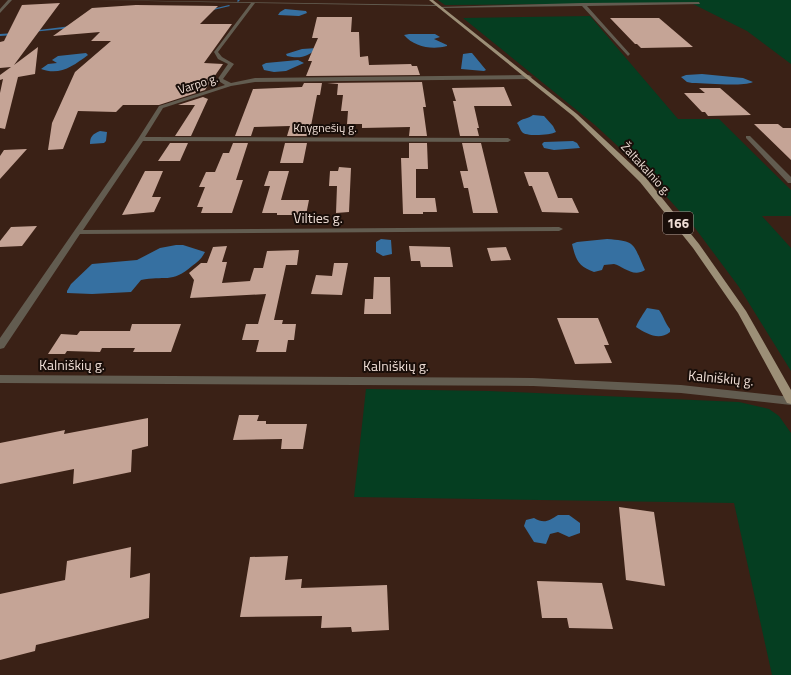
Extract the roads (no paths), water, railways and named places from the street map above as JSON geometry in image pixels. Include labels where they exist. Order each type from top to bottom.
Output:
[{"type":"main road","name":"Žaltakalnio g.","points":[[431,0],[529,76],[575,115],[643,180],[696,246],[743,313],[791,400]]},
{"type":"street","points":[[0,12],[10,0]]},
{"type":"street","points":[[98,0],[439,6],[699,4]]},
{"type":"street","points":[[413,0],[418,5]]},
{"type":"street","points":[[230,85],[220,80],[231,64],[220,58],[216,52],[253,3]]},
{"type":"street","points":[[582,4],[628,55]]},
{"type":"street","name":"Varpo g.","points":[[0,346],[141,139],[161,107],[230,85],[255,80],[529,76]]},
{"type":"street","points":[[748,137],[791,181]]},
{"type":"street","name":"Knygnešių g.","points":[[141,139],[508,140]]},
{"type":"street","name":"Vilties g.","points":[[77,232],[560,229]]},
{"type":"street","name":"Kalniškių g.","points":[[0,379],[533,382],[681,389],[791,400]]},
{"type":"water","points":[[285,9],[306,11],[307,13],[299,16],[278,15]]},
{"type":"water","points":[[435,34],[440,37],[434,39],[447,46],[435,48],[418,45],[404,35]]},
{"type":"water","points":[[317,48],[300,57],[287,56],[286,54],[302,49]]},
{"type":"water","points":[[86,53],[88,55],[66,69],[60,71],[48,71],[41,69],[48,64],[57,63],[52,60],[58,56]]},
{"type":"water","points":[[472,53],[486,70],[461,69],[463,54]]},
{"type":"water","points":[[298,60],[304,63],[286,71],[274,72],[264,70],[262,65],[266,63]]},
{"type":"water","points":[[702,74],[743,78],[753,82],[732,85],[692,83],[687,82],[681,77],[686,75]]},
{"type":"water","points":[[533,115],[544,116],[556,132],[539,135],[524,134],[517,123]]},
{"type":"water","points":[[100,131],[107,132],[106,141],[104,143],[90,144],[92,136]]},
{"type":"water","points":[[573,141],[577,143],[580,148],[554,150],[544,148],[542,144],[544,142]]},
{"type":"water","points":[[381,239],[391,240],[392,254],[383,256],[376,252],[376,242]]},
{"type":"water","points":[[607,239],[624,241],[633,246],[636,249],[645,270],[636,273],[613,264],[604,265],[602,270],[594,272],[578,262],[572,244],[577,242]]},
{"type":"water","points":[[183,245],[205,252],[198,261],[185,272],[168,278],[141,280],[131,292],[92,294],[67,293],[71,284],[92,264],[137,260],[160,248]]},
{"type":"water","points":[[647,308],[659,310],[670,329],[670,332],[662,336],[653,336],[636,327]]},
{"type":"water","points":[[558,515],[569,515],[580,523],[580,533],[569,537],[558,532],[550,534],[546,544],[534,542],[524,526],[526,520],[534,518],[541,521],[546,521]]},
{"type":"waterway","points":[[209,10],[229,6]]},
{"type":"waterway","points":[[32,31],[71,27]]},
{"type":"waterway","points":[[0,35],[14,34]]}]
